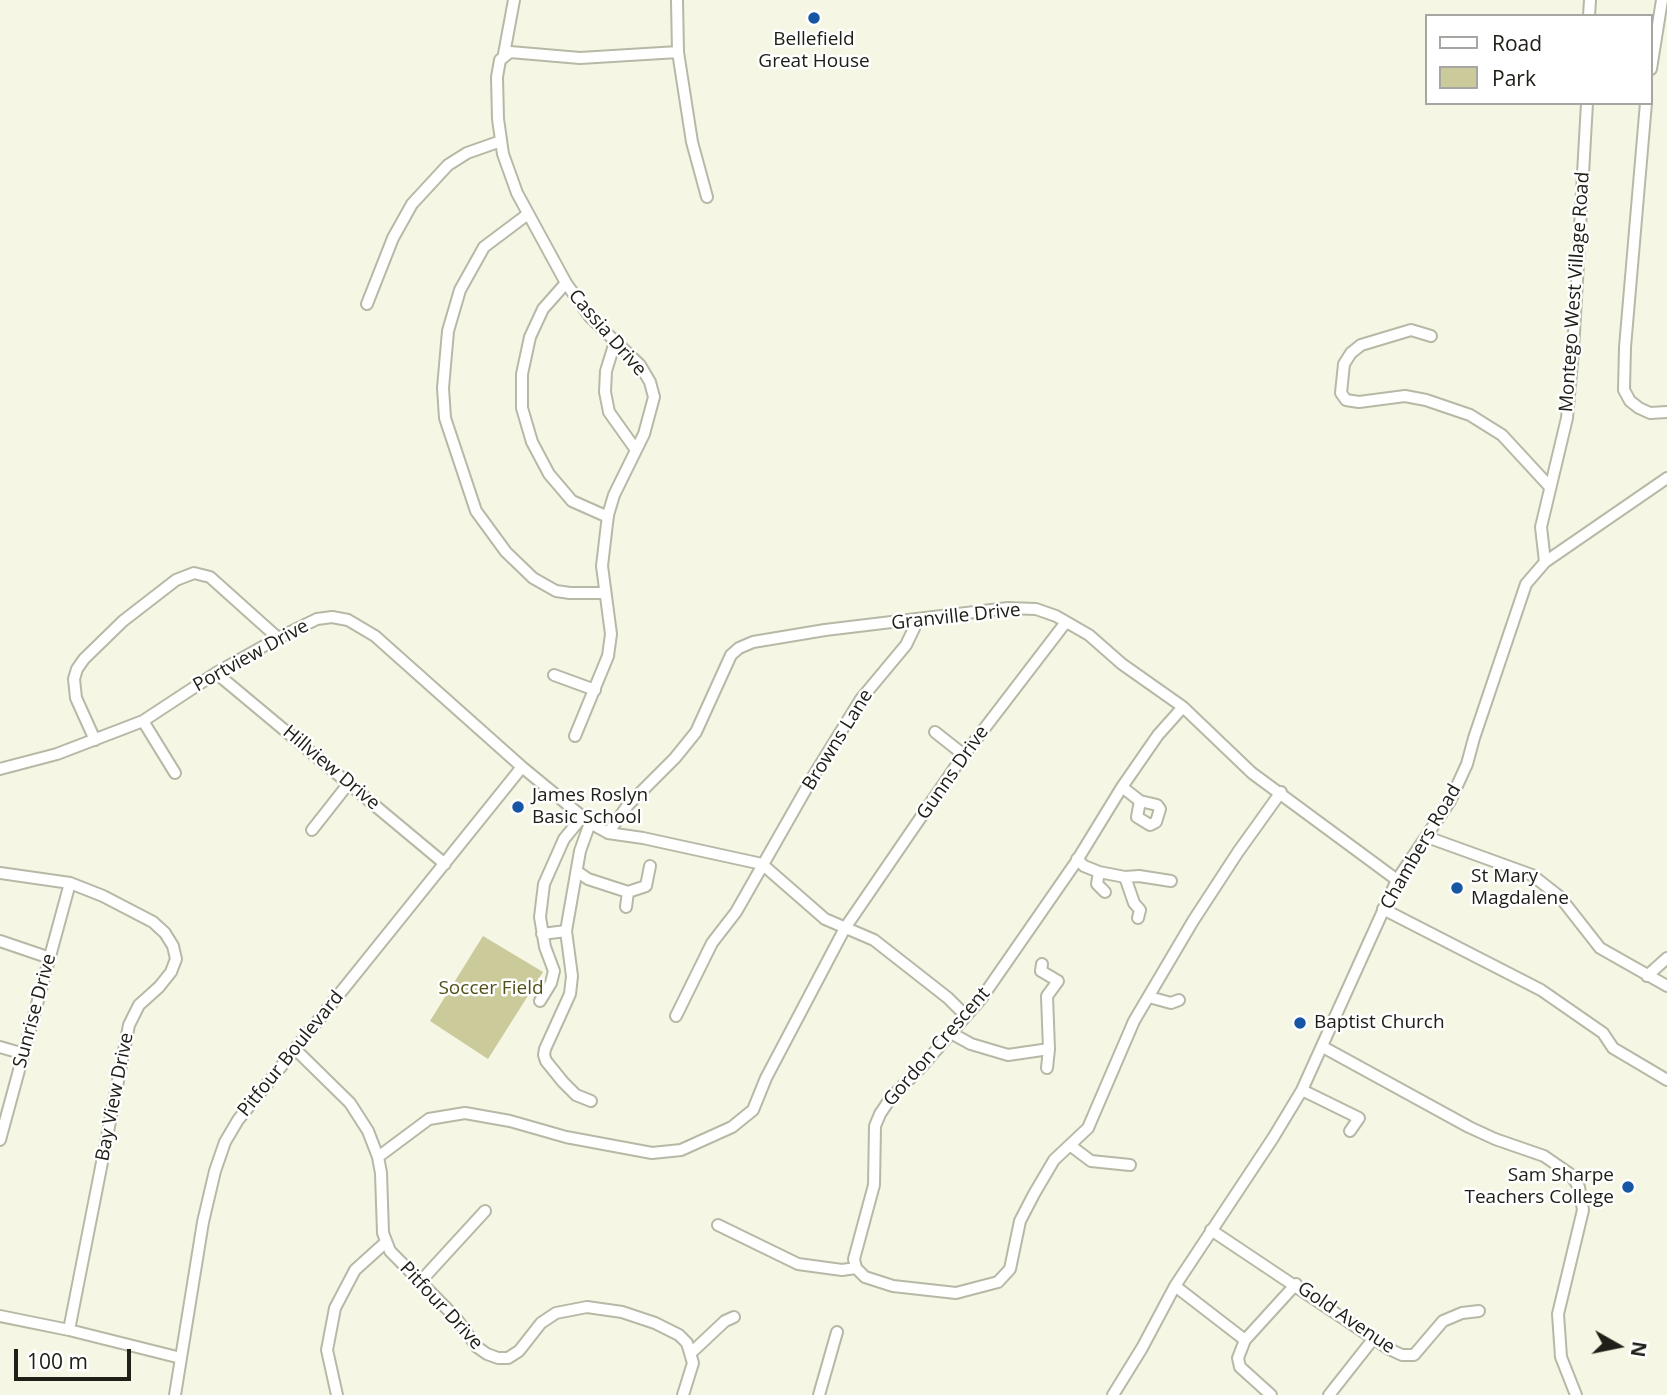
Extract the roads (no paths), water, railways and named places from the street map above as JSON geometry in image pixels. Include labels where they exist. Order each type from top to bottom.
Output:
[{"type":"street","name":"Cassia Drive","points":[[514,0],[497,77],[498,119],[503,154],[517,193],[565,284],[590,317],[639,365],[650,382],[654,397],[652,411],[614,495],[608,517],[602,566],[611,634],[608,656],[575,736]]},
{"type":"street","points":[[677,0],[678,52],[692,142],[706,197]]},
{"type":"street","points":[[1653,56],[1662,0]]},
{"type":"street","points":[[504,54],[519,52],[580,58],[678,52]]},
{"type":"street","name":"Montego West Village Road","points":[[1545,562],[1541,527],[1567,418],[1587,105]]},
{"type":"street","points":[[1646,105],[1625,346],[1624,390],[1630,401],[1639,408],[1650,413],[1667,412]]},
{"type":"street","points":[[367,304],[393,238],[412,204],[448,165],[467,153],[501,141]]},
{"type":"street","points":[[528,214],[484,247],[460,290],[448,331],[443,388],[445,418],[476,512],[506,552],[533,578],[556,591],[604,593]]},
{"type":"street","points":[[565,284],[543,309],[530,337],[522,374],[522,408],[532,442],[548,474],[572,501],[608,517]]},
{"type":"street","points":[[1431,336],[1411,330],[1361,345],[1351,353],[1344,364],[1341,393],[1346,400],[1352,401],[1405,396],[1470,415],[1502,435],[1550,487]]},
{"type":"street","points":[[615,342],[606,371],[605,392],[609,412],[636,450]]},
{"type":"street","name":"Chambers Road","points":[[1113,1395],[1175,1286],[1302,1090],[1397,880],[1450,801],[1467,764],[1526,584],[1545,562],[1667,478]]},
{"type":"street","points":[[95,740],[76,698],[74,679],[77,669],[123,621],[176,580],[194,573],[210,577],[278,638]]},
{"type":"street","name":"Granville Drive","points":[[608,834],[628,805],[675,758],[696,732],[731,654],[739,648],[753,642],[825,630],[1008,608],[1036,610],[1089,635],[1122,664],[1183,707],[1252,773],[1397,880]]},
{"type":"street","name":"Portview Drive","points":[[0,769],[57,754],[143,721],[216,673],[278,638],[317,619],[332,617],[360,626],[386,645],[522,767],[586,820],[608,834]]},
{"type":"street","name":"Browns Lane","points":[[676,1016],[712,943],[736,912],[861,699],[905,645],[918,620]]},
{"type":"street","name":"Gunns Drive","points":[[378,1157],[429,1119],[465,1113],[510,1121],[566,1137],[652,1153],[681,1150],[723,1132],[753,1110],[765,1079],[845,928],[964,755],[1066,622]]},
{"type":"street","name":"Hillview Drive","points":[[216,673],[445,864]]},
{"type":"street","points":[[554,675],[595,690]]},
{"type":"street","name":"Gordon Crescent","points":[[856,1268],[854,1259],[874,1185],[875,1126],[880,1114],[890,1099],[966,1016],[1006,965],[1122,787],[1158,735],[1183,707]]},
{"type":"street","points":[[143,721],[175,773]]},
{"type":"street","points":[[934,732],[964,755]]},
{"type":"street","name":"Pitfour Boulevard","points":[[175,1395],[203,1222],[225,1142],[238,1120],[522,767]]},
{"type":"street","points":[[312,830],[349,783]]},
{"type":"street","points":[[1122,787],[1140,802]]},
{"type":"street","points":[[718,1225],[799,1264],[842,1270],[856,1268],[865,1277],[893,1286],[956,1293],[998,1282],[1010,1269],[1020,1221],[1034,1194],[1054,1160],[1072,1146],[1088,1128],[1134,1021],[1193,921],[1281,792]]},
{"type":"street","points":[[586,820],[566,931],[572,976],[570,994],[544,1055],[563,1083],[576,1095],[591,1101]]},
{"type":"street","points":[[540,1000],[551,983],[554,971],[542,934],[540,901],[544,884],[564,839],[586,820]]},
{"type":"street","points":[[608,834],[643,838],[762,864],[825,919],[874,940],[948,998],[966,1016]]},
{"type":"street","points":[[1427,836],[1532,875],[1560,897],[1600,948],[1667,986]]},
{"type":"street","points":[[1077,859],[1084,866],[1099,872],[1171,881]]},
{"type":"street","points":[[578,872],[628,892],[646,886],[650,866]]},
{"type":"street","points":[[1099,872],[1097,884],[1105,892]]},
{"type":"street","name":"Bay View Drive","points":[[0,873],[71,883],[103,896],[153,922],[165,933],[173,946],[176,960],[159,987],[139,1004],[129,1025],[69,1330]]},
{"type":"street","points":[[1125,877],[1134,903],[1140,910],[1138,918]]},
{"type":"street","name":"Sunrise Drive","points":[[0,1140],[71,883]]},
{"type":"street","points":[[626,908],[628,892]]},
{"type":"street","points":[[1383,909],[1541,990],[1603,1033],[1613,1048],[1667,1080]]},
{"type":"street","points":[[542,934],[566,931]]},
{"type":"street","points":[[0,941],[50,958]]},
{"type":"street","points":[[1647,976],[1667,958]]},
{"type":"street","points":[[1042,964],[1041,971],[1058,981],[1047,996],[1049,1049],[1046,1068]]},
{"type":"street","points":[[1149,997],[1171,1003],[1179,1000]]},
{"type":"street","points":[[951,1033],[971,1044],[1008,1055],[1049,1049]]},
{"type":"street","points":[[0,1047],[23,1054]]},
{"type":"street","points":[[1323,1047],[1469,1128],[1544,1156],[1570,1174],[1579,1187],[1583,1210],[1558,1314],[1561,1357],[1576,1395]]},
{"type":"street","name":"Pitfour Drive","points":[[295,1049],[350,1103],[368,1131],[381,1173],[383,1233],[386,1242],[398,1261],[456,1318],[477,1347],[498,1358],[508,1358],[519,1351],[541,1324],[556,1313],[587,1307],[622,1312],[655,1323],[679,1335],[692,1352]]},
{"type":"street","points":[[1302,1090],[1359,1118],[1350,1131]]},
{"type":"street","points":[[1072,1146],[1091,1161],[1130,1165]]},
{"type":"street","points":[[419,1283],[485,1211]]},
{"type":"street","name":"Gold Avenue","points":[[1211,1230],[1402,1355],[1414,1355],[1443,1321],[1462,1313],[1479,1311]]},
{"type":"street","points":[[337,1395],[327,1350],[335,1308],[355,1270],[386,1242]]},
{"type":"street","points":[[1272,1395],[1240,1367],[1238,1358],[1245,1340],[1296,1284]]},
{"type":"street","points":[[1175,1286],[1245,1340]]},
{"type":"street","points":[[0,1316],[181,1358]]},
{"type":"street","points":[[683,1395],[691,1374],[692,1352],[725,1321],[734,1317]]},
{"type":"street","points":[[819,1395],[837,1332]]},
{"type":"street","points":[[1329,1395],[1374,1338]]},
{"type":"place","name":"Bellefield Great House","points":[[814,18]]},
{"type":"place","name":"James Roslyn Basic School","points":[[518,807]]},
{"type":"place","name":"St Mary Magdalene","points":[[1457,888]]},
{"type":"place","name":"Baptist Church","points":[[1300,1023]]},
{"type":"place","name":"Sam Sharpe Teachers College","points":[[1628,1187]]},
{"type":"park label","name":"Soccer Field","points":[[491,989]]}]
